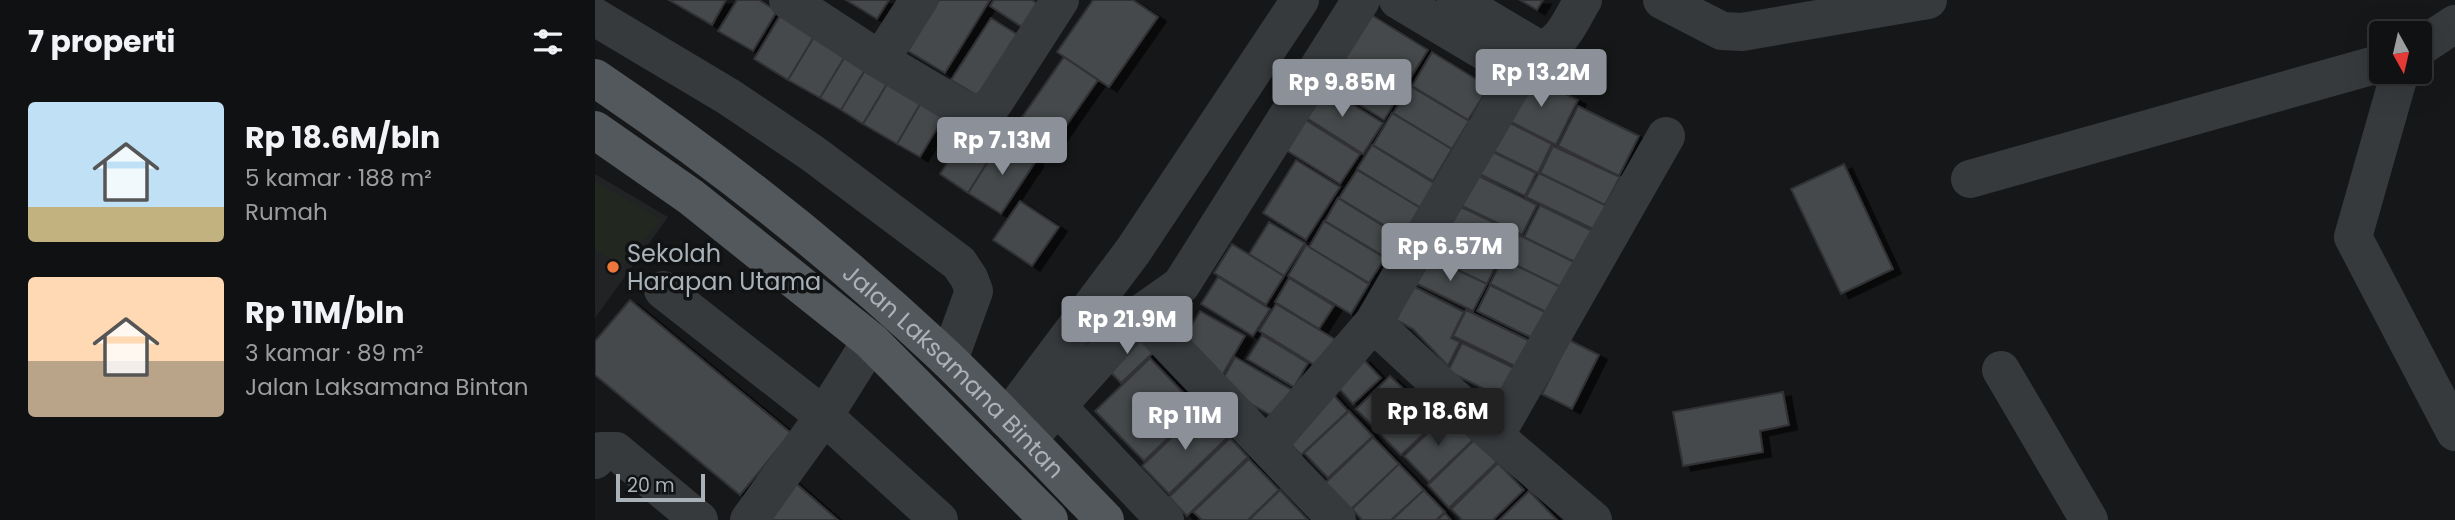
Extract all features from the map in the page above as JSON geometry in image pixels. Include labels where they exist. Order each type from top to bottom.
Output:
[{"type":"main road","name":"Jalan Laksamana Bintan","points":[[595,78],[697,147],[875,293],[949,360],[1105,520]]},
{"type":"main road","name":"Jalan Laksamana Bintan","points":[[595,130],[691,197],[871,341],[1049,520]]},
{"type":"street","points":[[788,0],[880,60],[961,108],[979,114],[993,104],[1060,0]]},
{"type":"street","points":[[880,60],[919,0]]},
{"type":"street","points":[[1017,430],[1300,0]]},
{"type":"street","points":[[1017,430],[1058,407],[1140,314],[1181,285],[1361,0]]},
{"type":"street","points":[[1266,446],[1373,323],[1512,85],[1512,75],[1507,65],[1398,0]]},
{"type":"street","points":[[1456,0],[1537,48],[1544,48],[1555,44],[1583,0]]},
{"type":"street","points":[[1662,0],[1722,31],[1742,32],[1928,0]]},
{"type":"street","points":[[595,17],[729,97],[812,153],[959,263],[974,291],[949,360]]},
{"type":"street","points":[[2433,38],[2455,24]]},
{"type":"street","points":[[1970,179],[2369,67]]},
{"type":"street","points":[[2397,84],[2353,237],[2442,375],[2455,432]]},
{"type":"street","points":[[1495,436],[1666,136]]},
{"type":"street","points":[[663,290],[824,416],[939,520]]},
{"type":"street","points":[[1140,314],[1337,520]]},
{"type":"street","points":[[1373,323],[1495,436],[1593,520]]},
{"type":"street","points":[[749,520],[824,416],[871,341]]},
{"type":"street","points":[[2001,370],[2089,520]]},
{"type":"street","points":[[1058,407],[1165,520]]},
{"type":"street","points":[[595,460],[601,452],[616,451],[699,520]]},
{"type":"shaded area","name":"Sekolah Harapan Utama","points":[[595,174],[668,217],[595,318]]},
{"type":"shaded area","name":"Sekolah Harapan Utama","points":[[595,181],[660,220],[624,265],[595,250]]},
{"type":"building","points":[[669,0],[726,0],[712,25]]},
{"type":"building","points":[[737,0],[759,0],[777,11],[753,51],[718,31]]},
{"type":"building","points":[[846,0],[889,0],[877,19]]},
{"type":"building","points":[[939,0],[990,0],[945,73],[908,51]]},
{"type":"building","points":[[994,0],[1032,0],[1047,10],[1031,33],[990,6]]},
{"type":"building","points":[[1093,0],[1133,0],[1158,17],[1109,87],[1057,52]]},
{"type":"building","points":[[1520,0],[1543,0],[1537,10]]},
{"type":"building","points":[[781,14],[815,35],[788,80],[754,59]]},
{"type":"building","points":[[1370,14],[1428,50],[1384,120],[1326,84]]},
{"type":"building","points":[[991,18],[1023,38],[985,100],[951,80]]},
{"type":"building","points":[[815,35],[847,53],[820,98],[788,80]]},
{"type":"building","points":[[1432,52],[1489,87],[1468,120],[1412,86]]},
{"type":"building","points":[[847,53],[868,65],[841,110],[820,98]]},
{"type":"building","points":[[1064,57],[1098,80],[1045,156],[1011,133]]},
{"type":"building","points":[[868,65],[890,79],[863,124],[841,110]]},
{"type":"building","points":[[1525,74],[1578,100],[1556,145],[1503,118]]},
{"type":"building","points":[[890,79],[923,99],[897,144],[863,124]]},
{"type":"building","points":[[1321,85],[1383,123],[1363,154],[1302,115]]},
{"type":"building","points":[[1410,86],[1469,121],[1452,149],[1393,113]]},
{"type":"building","points":[[923,99],[947,112],[920,157],[897,144]]},
{"type":"building","points":[[1578,106],[1639,136],[1619,176],[1558,146]]},
{"type":"building","points":[[1392,113],[1452,149],[1433,181],[1373,145]]},
{"type":"building","points":[[1301,117],[1360,154],[1340,184],[1281,147]]},
{"type":"building","points":[[1502,119],[1552,144],[1538,173],[1487,148]]},
{"type":"building","points":[[974,121],[1002,139],[968,193],[940,174]]},
{"type":"building","points":[[1002,139],[1036,161],[1001,214],[968,193]]},
{"type":"building","points":[[1372,145],[1437,185],[1422,209],[1357,169]]},
{"type":"building","points":[[1553,146],[1620,177],[1605,205],[1540,173]]},
{"type":"building","points":[[1485,148],[1536,173],[1525,196],[1473,171]]},
{"type":"building","points":[[1296,160],[1340,187],[1306,240],[1263,213]]},
{"type":"building","points":[[1844,164],[1893,269],[1841,294],[1791,189]]},
{"type":"building","points":[[1357,170],[1421,208],[1403,237],[1339,198]]},
{"type":"building","points":[[1471,172],[1537,205],[1522,235],[1456,203]]},
{"type":"building","points":[[1539,173],[1607,206],[1595,230],[1526,197]]},
{"type":"building","points":[[1338,198],[1401,237],[1388,259],[1325,221]]},
{"type":"building","points":[[1020,201],[1059,227],[1032,266],[993,240]]},
{"type":"building","points":[[1540,205],[1593,231],[1577,263],[1524,237]]},
{"type":"building","points":[[1459,206],[1514,232],[1501,257],[1447,231]]},
{"type":"building","points":[[1324,221],[1385,258],[1369,283],[1309,247]]},
{"type":"building","points":[[1269,222],[1305,243],[1284,276],[1249,254]]},
{"type":"building","points":[[1440,228],[1500,257],[1487,284],[1427,255]]},
{"type":"building","points":[[1519,235],[1576,263],[1564,289],[1506,260]]},
{"type":"building","points":[[1232,244],[1284,276],[1266,305],[1214,273]]},
{"type":"building","points":[[1306,245],[1369,284],[1351,314],[1288,276]]},
{"type":"building","points":[[1426,255],[1487,284],[1473,311],[1413,282]]},
{"type":"building","points":[[1502,259],[1563,288],[1550,314],[1490,284]]},
{"type":"building","points":[[1218,277],[1270,309],[1253,336],[1201,304]]},
{"type":"building","points":[[1289,278],[1334,306],[1319,329],[1275,302]]},
{"type":"building","points":[[1490,285],[1547,313],[1534,339],[1477,311]]},
{"type":"building","points":[[1413,286],[1464,312],[1451,338],[1460,342],[1448,366],[1413,329],[1396,320]]},
{"type":"building","points":[[630,300],[791,433],[740,495],[595,375],[595,341]]},
{"type":"building","points":[[1276,304],[1338,341],[1321,369],[1259,331]]},
{"type":"building","points":[[1466,310],[1532,342],[1519,368],[1453,336]]},
{"type":"building","points":[[1200,311],[1245,336],[1220,379],[1182,342]]},
{"type":"building","points":[[1134,329],[1155,351],[1121,383],[1100,361]]},
{"type":"building","points":[[1262,335],[1308,363],[1294,387],[1247,359]]},
{"type":"building","points":[[1569,340],[1599,355],[1572,409],[1542,394]]},
{"type":"building","points":[[1462,343],[1516,369],[1502,398],[1448,371]]},
{"type":"building","points":[[1235,357],[1299,394],[1283,422],[1219,386]]},
{"type":"building","points":[[1150,358],[1199,409],[1144,461],[1095,411]]},
{"type":"building","points":[[1362,358],[1381,378],[1353,404],[1335,384]]},
{"type":"building","points":[[1390,376],[1411,396],[1376,429],[1356,409]]},
{"type":"building","points":[[1421,389],[1445,414],[1401,455],[1377,431]]},
{"type":"building","points":[[1331,392],[1348,411],[1301,455],[1283,436]]},
{"type":"building","points":[[1783,392],[1789,425],[1760,431],[1763,452],[1683,466],[1673,412]]},
{"type":"building","points":[[1201,409],[1228,437],[1169,494],[1142,466]]},
{"type":"building","points":[[1349,411],[1373,436],[1328,478],[1304,453]]},
{"type":"building","points":[[1447,414],[1473,440],[1429,482],[1404,456]]},
{"type":"building","points":[[1373,437],[1399,464],[1349,511],[1324,484]]},
{"type":"building","points":[[1230,438],[1248,457],[1187,516],[1169,497]]},
{"type":"building","points":[[1475,439],[1497,462],[1449,508],[1428,485]]},
{"type":"building","points":[[1249,459],[1279,490],[1248,520],[1202,520],[1193,512]]},
{"type":"building","points":[[1498,463],[1524,490],[1493,520],[1462,520],[1451,509]]},
{"type":"building","points":[[1399,464],[1424,490],[1392,520],[1362,520],[1352,509]]},
{"type":"building","points":[[791,479],[838,520],[755,520]]},
{"type":"building","points":[[1280,490],[1308,520],[1249,520]]},
{"type":"building","points":[[1424,490],[1445,512],[1436,520],[1391,520]]},
{"type":"building","points":[[1529,491],[1557,520],[1499,520]]},
{"type":"building","points":[[1445,513],[1451,520],[1437,520]]},
{"type":"place","name":"Sekolah Harapan Utama","points":[[613,267]]}]
